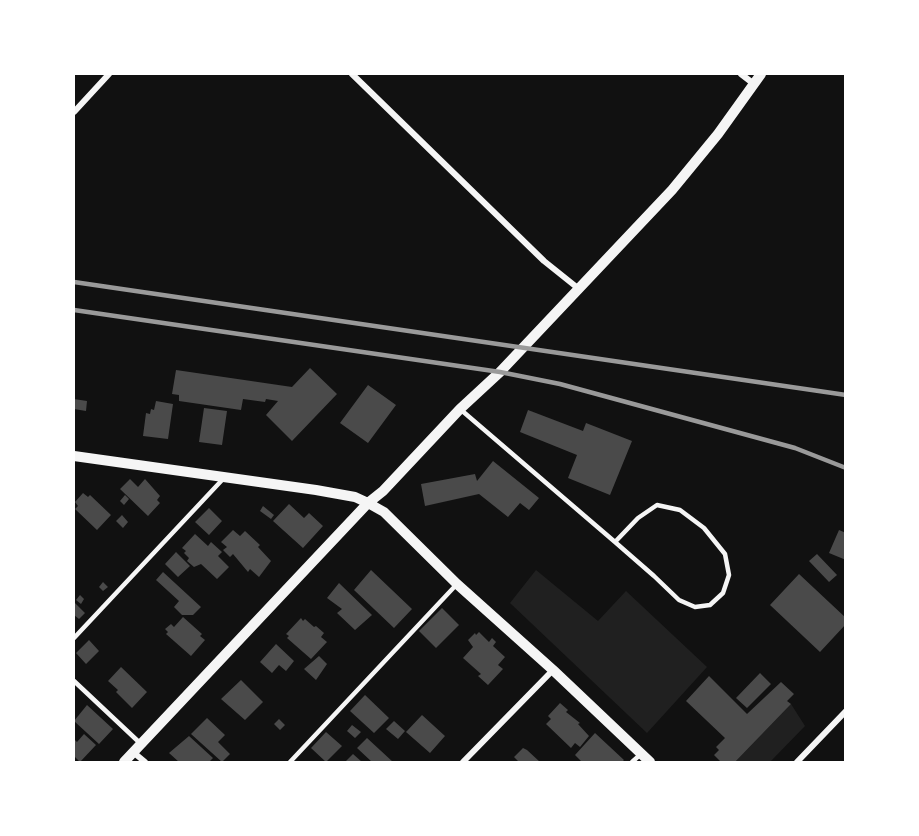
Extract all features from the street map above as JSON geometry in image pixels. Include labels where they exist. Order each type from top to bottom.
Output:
[{"type":"street","points":[[74,112],[109,74]]},
{"type":"street","points":[[352,74],[544,261],[579,289]]},
{"type":"street","points":[[741,74],[754,84]]},
{"type":"street","points":[[124,762],[369,503],[460,409],[500,372],[672,190],[718,134],[761,74]]},
{"type":"street","points":[[76,459],[225,477],[345,495],[369,503],[384,512],[457,584],[650,762]]},
{"type":"street","points":[[463,762],[552,670]]},
{"type":"street","points":[[797,762],[846,711]]},
{"type":"street","points":[[137,748],[145,762]]},
{"type":"lane","points":[[460,409],[679,600],[695,607],[710,606],[723,593],[729,575],[725,554],[704,528],[681,510],[657,505],[638,518],[615,542]]},
{"type":"lane","points":[[74,638],[225,477]]},
{"type":"lane","points":[[290,762],[457,584]]},
{"type":"lane","points":[[74,681],[137,748]]},
{"type":"lane","points":[[632,762],[641,754]]},
{"type":"shaded area","points":[[536,570],[598,621],[626,591],[707,667],[647,733],[510,603]]},
{"type":"shaded area","points":[[791,704],[805,726],[770,762],[735,762]]},
{"type":"building","points":[[310,368],[337,394],[292,441],[266,415],[278,401],[243,399],[241,410],[179,401],[179,395],[172,394],[176,370],[292,387]]},
{"type":"building","points":[[368,385],[396,405],[368,443],[340,423]]},
{"type":"building","points":[[74,399],[87,401],[86,411],[74,409]]},
{"type":"building","points":[[156,401],[173,404],[168,439],[143,436],[146,413],[150,414],[151,409],[154,410]]},
{"type":"building","points":[[204,408],[227,411],[222,445],[199,442]]},
{"type":"building","points":[[528,410],[583,431],[586,423],[632,441],[610,495],[568,478],[577,455],[520,432]]},
{"type":"building","points":[[493,461],[539,498],[529,510],[520,503],[508,517],[479,494],[425,506],[421,484],[475,474],[477,481]]},
{"type":"building","points":[[130,479],[138,487],[145,479],[160,496],[157,500],[160,503],[148,516],[120,489]]},
{"type":"building","points":[[83,493],[88,497],[90,495],[111,515],[97,530],[75,509],[78,506],[75,502]]},
{"type":"building","points":[[125,495],[129,499],[124,505],[120,501]]},
{"type":"building","points":[[289,504],[304,518],[309,513],[323,526],[303,548],[273,521]]},
{"type":"building","points":[[263,506],[274,515],[271,519],[260,511]]},
{"type":"building","points":[[209,508],[222,521],[209,535],[195,522]]},
{"type":"building","points":[[122,515],[128,522],[123,528],[116,521]]},
{"type":"building","points":[[233,530],[240,536],[245,531],[260,545],[258,547],[271,561],[259,577],[250,569],[248,572],[233,554],[230,557],[223,550],[227,547],[221,542]]},
{"type":"building","points":[[839,530],[846,533],[846,560],[829,553]]},
{"type":"building","points":[[195,534],[208,546],[211,542],[222,552],[218,556],[229,567],[217,579],[201,564],[194,567],[187,561],[189,558],[182,548]]},
{"type":"building","points":[[176,552],[190,566],[178,577],[165,564]]},
{"type":"building","points":[[817,554],[837,575],[829,582],[809,561]]},
{"type":"building","points":[[371,570],[412,609],[394,628],[354,590]]},
{"type":"building","points":[[163,572],[201,607],[193,615],[182,615],[174,607],[179,601],[156,580]]},
{"type":"building","points":[[799,574],[846,618],[846,624],[820,652],[770,605]]},
{"type":"building","points":[[103,582],[108,587],[103,591],[99,587]]},
{"type":"building","points":[[339,583],[372,615],[355,630],[337,613],[342,609],[327,598]]},
{"type":"building","points":[[80,595],[84,599],[81,604],[76,600]]},
{"type":"building","points":[[74,602],[85,613],[79,619],[74,615]]},
{"type":"building","points":[[442,608],[459,625],[436,648],[419,631]]},
{"type":"building","points":[[183,617],[202,634],[200,636],[205,640],[191,656],[166,634],[168,632],[165,629],[171,624],[174,627]]},
{"type":"building","points":[[301,618],[324,633],[321,637],[327,642],[311,659],[287,638],[289,636],[286,634]]},
{"type":"building","points":[[479,632],[489,642],[492,638],[496,642],[493,646],[505,657],[498,665],[503,669],[488,685],[478,676],[481,674],[463,658],[473,647],[468,640]]},
{"type":"building","points":[[89,640],[99,651],[86,664],[76,653]]},
{"type":"building","points":[[276,644],[294,661],[286,671],[279,665],[272,673],[260,662]]},
{"type":"building","points":[[319,656],[327,664],[316,680],[304,669]]},
{"type":"building","points":[[121,667],[147,692],[132,708],[108,681]]},
{"type":"building","points":[[760,673],[771,684],[747,708],[736,698]]},
{"type":"building","points":[[709,676],[747,714],[781,682],[794,694],[787,701],[791,704],[735,762],[721,762],[714,755],[719,750],[716,747],[725,738],[686,701]]},
{"type":"building","points":[[241,680],[263,702],[245,720],[221,699]]},
{"type":"building","points":[[365,695],[389,718],[374,733],[350,711]]},
{"type":"building","points":[[560,703],[568,710],[566,712],[580,723],[578,724],[589,736],[580,747],[575,743],[571,748],[546,724],[551,719],[548,716]]},
{"type":"building","points":[[87,705],[113,729],[99,744],[74,721]]},
{"type":"building","points":[[422,715],[445,736],[430,753],[406,732]]},
{"type":"building","points":[[207,718],[225,735],[218,742],[230,754],[222,762],[191,734]]},
{"type":"building","points":[[279,719],[285,725],[280,730],[274,724]]},
{"type":"building","points":[[394,721],[405,731],[398,739],[386,729]]},
{"type":"building","points":[[352,725],[361,732],[355,738],[347,731]]},
{"type":"building","points":[[326,732],[342,746],[326,762],[311,748]]},
{"type":"building","points":[[595,733],[624,760],[622,762],[582,762],[575,755]]},
{"type":"building","points":[[84,734],[96,745],[80,762],[74,756],[74,739],[77,742]]},
{"type":"building","points":[[189,736],[213,758],[209,762],[179,762],[169,753]]},
{"type":"building","points":[[367,738],[393,762],[372,762],[357,748]]},
{"type":"building","points":[[523,748],[540,762],[519,762],[514,757]]},
{"type":"building","points":[[353,754],[362,762],[345,762]]},
{"type":"railway","points":[[74,282],[846,395]]},
{"type":"railway","points":[[74,310],[500,372],[560,384],[795,448],[846,468]]}]
